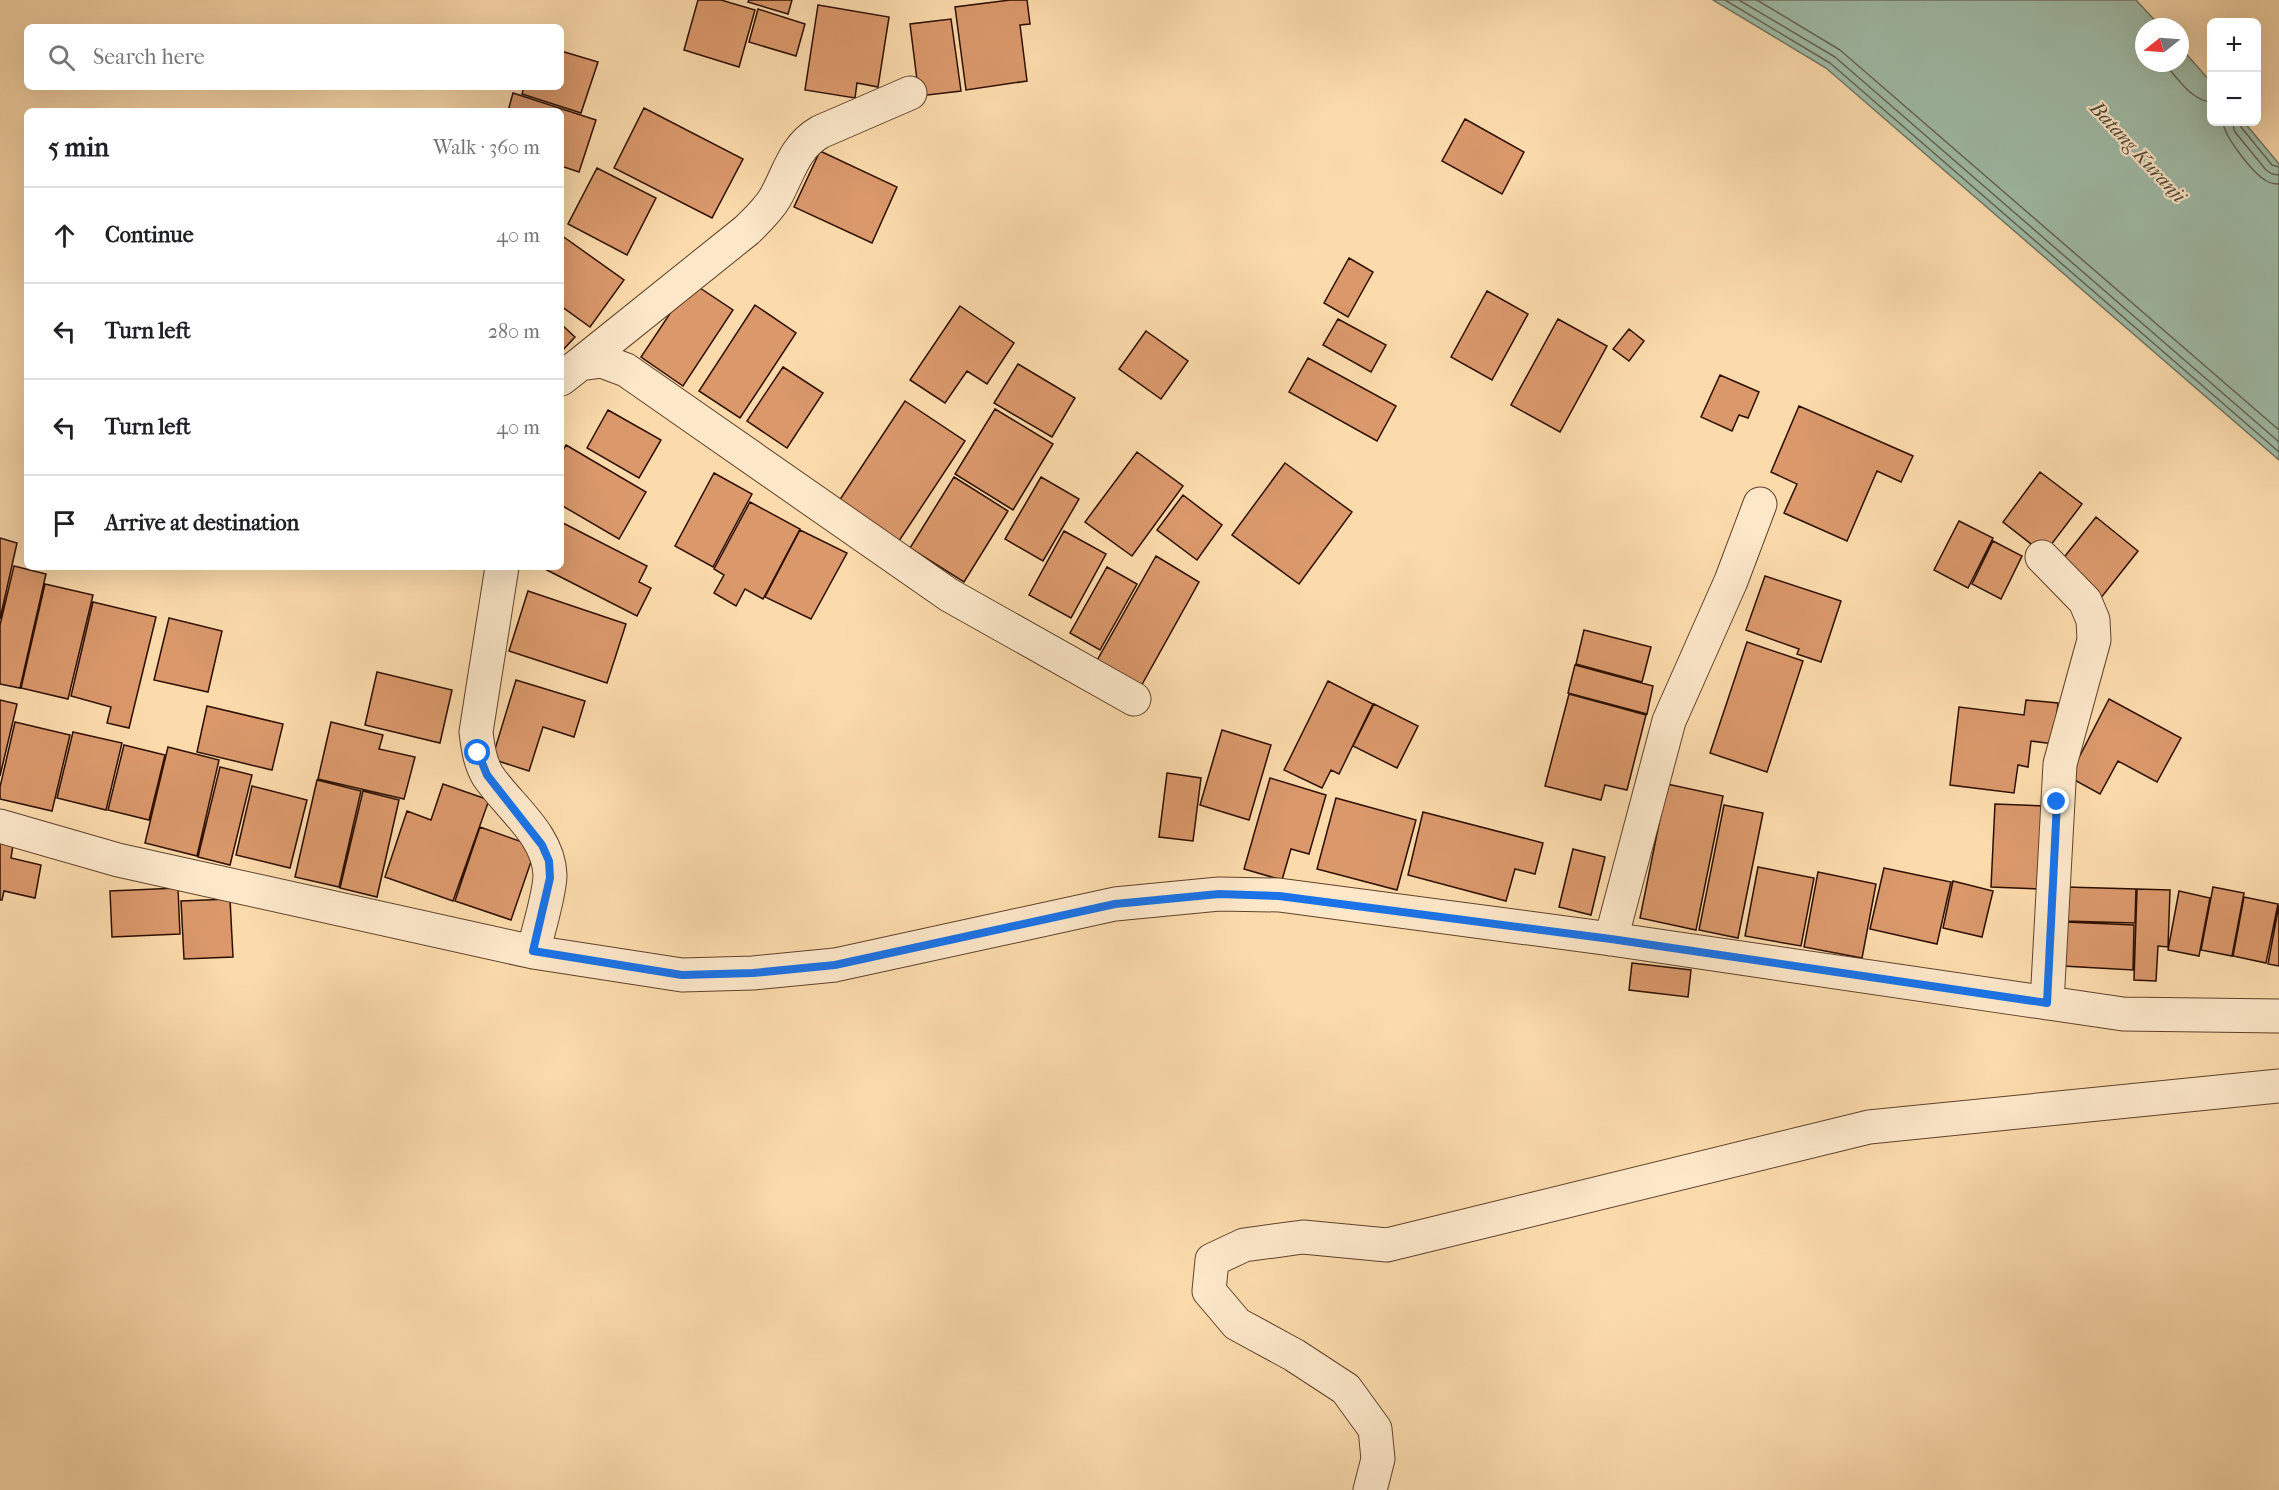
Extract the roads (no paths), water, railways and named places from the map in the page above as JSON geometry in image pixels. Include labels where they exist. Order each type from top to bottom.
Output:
[{"type":"street","points":[[570,372],[762,216],[807,140],[820,132],[910,93]]},
{"type":"street","points":[[570,372],[602,361],[626,370],[949,595],[1134,699]]},
{"type":"street","points":[[1611,939],[1669,721],[1731,581],[1760,504]]},
{"type":"street","points":[[2042,557],[2085,601],[2092,620],[2094,640],[2060,764],[2047,1003]]},
{"type":"street","points":[[502,570],[476,732],[478,753],[487,775],[542,845],[549,861],[550,878],[533,951]]},
{"type":"street","points":[[0,826],[118,860],[533,951],[682,975],[753,973],[835,965],[1115,904],[1219,894],[1279,896],[1611,939],[2123,1014],[2279,1016]]},
{"type":"street","points":[[1371,1490],[1378,1459],[1376,1429],[1346,1389],[1294,1354],[1237,1324],[1209,1291],[1212,1260],[1244,1245],[1304,1237],[1387,1245],[1869,1127],[2279,1086]]},
{"type":"water","name":"Batang Kuranji","points":[[1713,0],[2136,0],[2153,18],[2135,18],[2135,72],[2189,72],[2189,57],[2207,77],[2207,126],[2247,126],[2279,164],[2279,460],[1826,68]]}]
